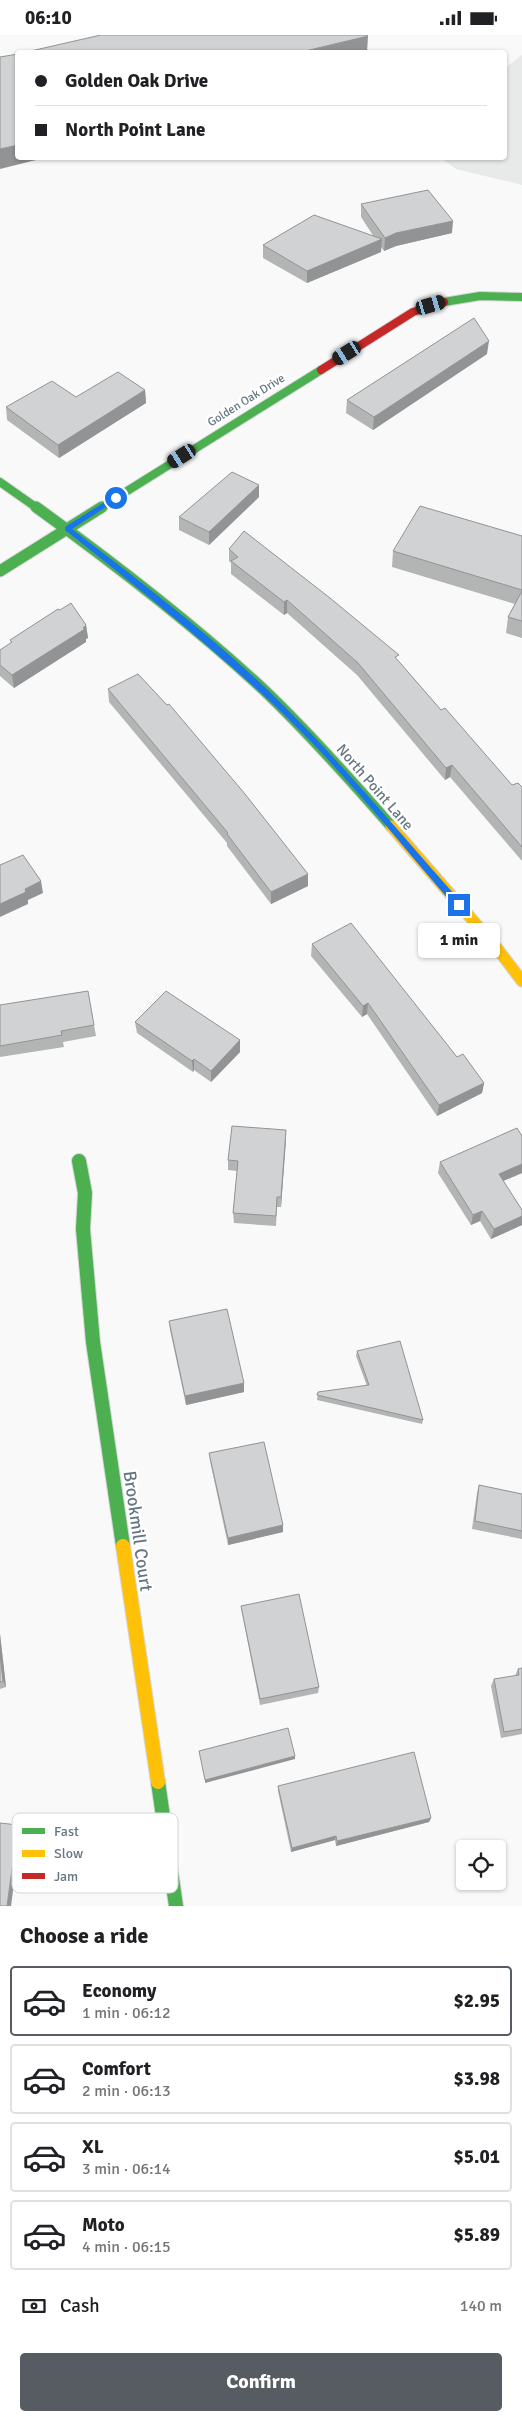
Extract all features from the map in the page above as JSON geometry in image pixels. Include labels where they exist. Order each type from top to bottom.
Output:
[{"type":"street","name":"Golden Oak Drive","points":[[0,571],[413,312],[431,305],[461,298],[487,295],[522,297]]},
{"type":"street","name":"North Point Lane","points":[[0,482],[67,529],[172,610],[277,704],[324,751],[496,947],[522,981]]},
{"type":"street","name":"Brookmill Court","points":[[79,1161],[85,1193],[83,1229],[85,1271],[93,1343],[162,1813]]},
{"type":"street","name":"Brookmill Court","points":[[174,1893],[176,1906]]},
{"type":"shaded area","points":[[522,55],[522,185],[456,169],[444,160],[507,160],[507,66]]},
{"type":"building","points":[[101,35],[368,36],[310,50],[35,50]]},
{"type":"building","points":[[15,54],[15,146],[0,149],[0,57]]},
{"type":"building","points":[[428,190],[453,221],[396,233],[385,238],[361,204]]},
{"type":"building","points":[[314,215],[382,239],[307,271],[263,245]]},
{"type":"building","points":[[474,318],[489,341],[374,417],[347,400]]},
{"type":"building","points":[[118,372],[145,390],[58,445],[6,407],[52,381],[76,397]]},
{"type":"building","points":[[232,472],[259,485],[209,532],[179,517]]},
{"type":"building","points":[[420,506],[522,536],[522,590],[393,551]]},
{"type":"building","points":[[244,531],[399,655],[395,657],[441,710],[445,708],[512,785],[518,783],[522,787],[522,847],[452,765],[446,768],[358,663],[287,600],[284,602],[231,561],[238,557],[229,549]]},
{"type":"building","points":[[522,591],[522,621],[508,617]]},
{"type":"building","points":[[71,603],[86,625],[83,628],[85,629],[12,675],[0,665],[0,650],[12,642],[10,640],[58,609],[60,610]]},
{"type":"building","points":[[138,674],[167,705],[169,704],[245,794],[308,874],[271,892],[228,833],[108,689]]},
{"type":"building","points":[[23,855],[41,881],[25,889],[26,892],[0,904],[0,865]]},
{"type":"building","points":[[351,923],[457,1057],[463,1054],[484,1083],[439,1105],[368,1003],[363,1006],[312,944]]},
{"type":"building","points":[[88,991],[94,1025],[61,1031],[62,1035],[0,1046],[0,1005]]},
{"type":"building","points":[[166,991],[240,1040],[211,1071],[194,1059],[192,1061],[135,1022]]},
{"type":"building","points":[[232,1126],[286,1130],[281,1197],[277,1197],[276,1216],[233,1213],[238,1161],[228,1160]]},
{"type":"building","points":[[517,1128],[522,1136],[522,1164],[499,1174],[522,1210],[522,1216],[494,1229],[482,1211],[473,1215],[440,1162]]},
{"type":"building","points":[[227,1309],[244,1383],[185,1396],[169,1321]]},
{"type":"building","points":[[400,1341],[423,1420],[317,1395],[318,1392],[369,1385],[357,1351]]},
{"type":"building","points":[[264,1442],[283,1525],[228,1538],[209,1453]]},
{"type":"building","points":[[479,1485],[522,1494],[522,1531],[475,1521]]},
{"type":"building","points":[[299,1594],[319,1687],[260,1699],[241,1606]]},
{"type":"building","points":[[0,1653],[3,1681],[0,1682]]},
{"type":"building","points":[[522,1668],[522,1729],[504,1732],[494,1679],[519,1675],[518,1669]]},
{"type":"building","points":[[288,1728],[295,1756],[205,1780],[199,1751]]},
{"type":"building","points":[[414,1752],[431,1818],[337,1841],[336,1836],[292,1848],[278,1786]]},
{"type":"building","points":[[0,1823],[12,1824],[12,1869],[7,1906],[0,1906]]},
{"type":"traffic: fast","points":[[444,302],[480,296],[522,297]]},
{"type":"traffic: fast","points":[[0,571],[321,370]]},
{"type":"traffic: fast","points":[[0,482],[126,573],[216,647],[302,728],[391,826]]},
{"type":"traffic: fast","points":[[79,1161],[85,1193],[83,1229],[93,1342],[123,1546]]},
{"type":"traffic: fast","points":[[158,1782],[162,1813]]},
{"type":"traffic: fast","points":[[174,1893],[176,1906]]},
{"type":"traffic: slow","points":[[391,826],[496,947],[522,981]]},
{"type":"traffic: slow","points":[[123,1546],[158,1782]]},
{"type":"traffic: jam","points":[[321,370],[413,312],[444,302]]},
{"type":"route","points":[[116,498],[67,529],[172,610],[235,664],[277,704],[324,751],[459,905]]}]
